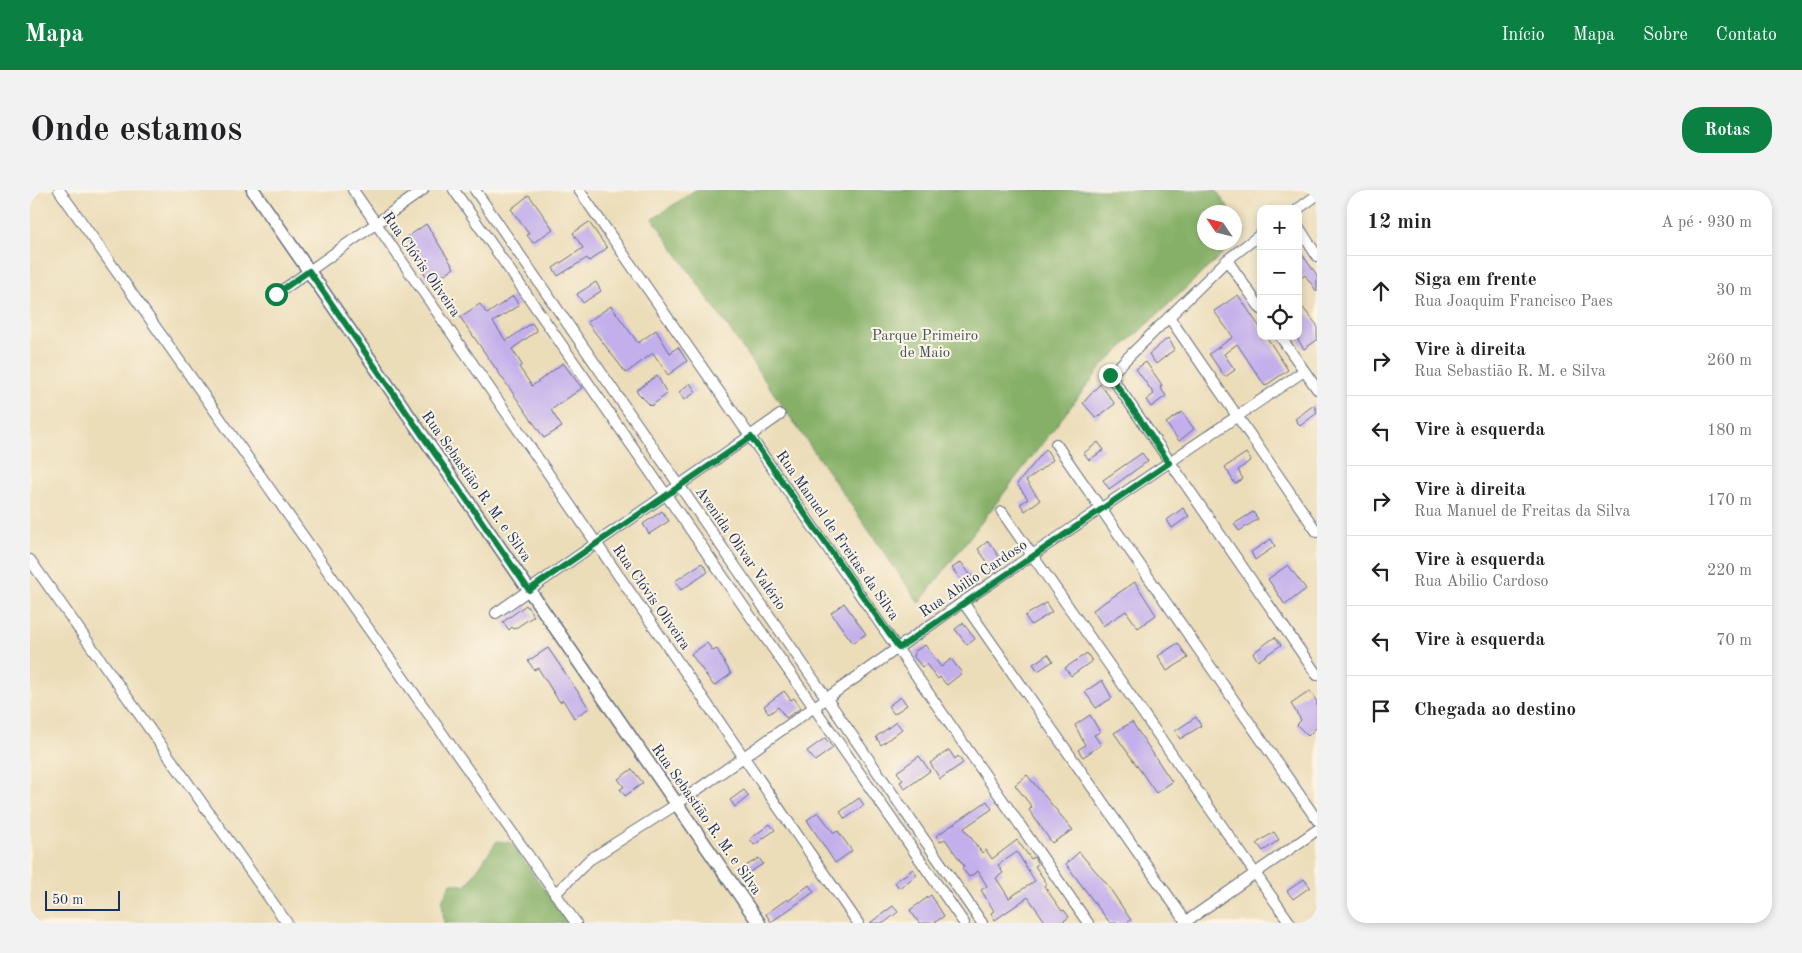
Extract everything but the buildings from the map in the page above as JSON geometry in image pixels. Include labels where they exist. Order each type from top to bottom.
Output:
[{"type":"street","points":[[59,190],[576,923]]},
{"type":"street","name":"Rua Sebastião R. M. e Silva","points":[[253,190],[759,923]]},
{"type":"street","name":"Rua Clóvis Oliveira","points":[[353,190],[858,923]]},
{"type":"street","points":[[276,294],[423,190]]},
{"type":"street","points":[[454,190],[964,923]]},
{"type":"street","name":"Avenida Olivar Valério","points":[[475,190],[982,923]]},
{"type":"street","name":"Rua Manuel de Freitas da Silva","points":[[579,190],[899,648],[1088,923]]},
{"type":"street","points":[[1302,206],[1317,196]]},
{"type":"street","points":[[1302,232],[1317,256]]},
{"type":"street","points":[[1257,237],[1226,260],[1110,375],[1317,675]]},
{"type":"street","points":[[1226,260],[1257,303]]},
{"type":"street","points":[[1169,317],[1317,532]]},
{"type":"street","points":[[1283,340],[1317,389]]},
{"type":"street","name":"Rua Abilio Cardoso","points":[[556,894],[589,860],[677,804],[964,602],[1304,371]]},
{"type":"street","points":[[496,613],[780,415]]},
{"type":"street","points":[[1056,444],[1317,820]]},
{"type":"street","points":[[1002,512],[1290,923]]},
{"type":"street","points":[[30,560],[287,923]]},
{"type":"street","points":[[964,602],[1186,922],[1317,830]]},
{"type":"green space","name":"Parque Primeiro de Maio","points":[[695,190],[1216,190],[1226,205],[1197,205],[1197,250],[1227,250],[1103,365],[919,603],[653,219]]},
{"type":"green space","points":[[497,841],[511,843],[568,923],[444,923],[442,900],[451,883],[466,886]]},
{"type":"route","points":[[276,294],[309,271],[529,590],[751,437],[899,648],[1169,463],[1110,375]]}]
